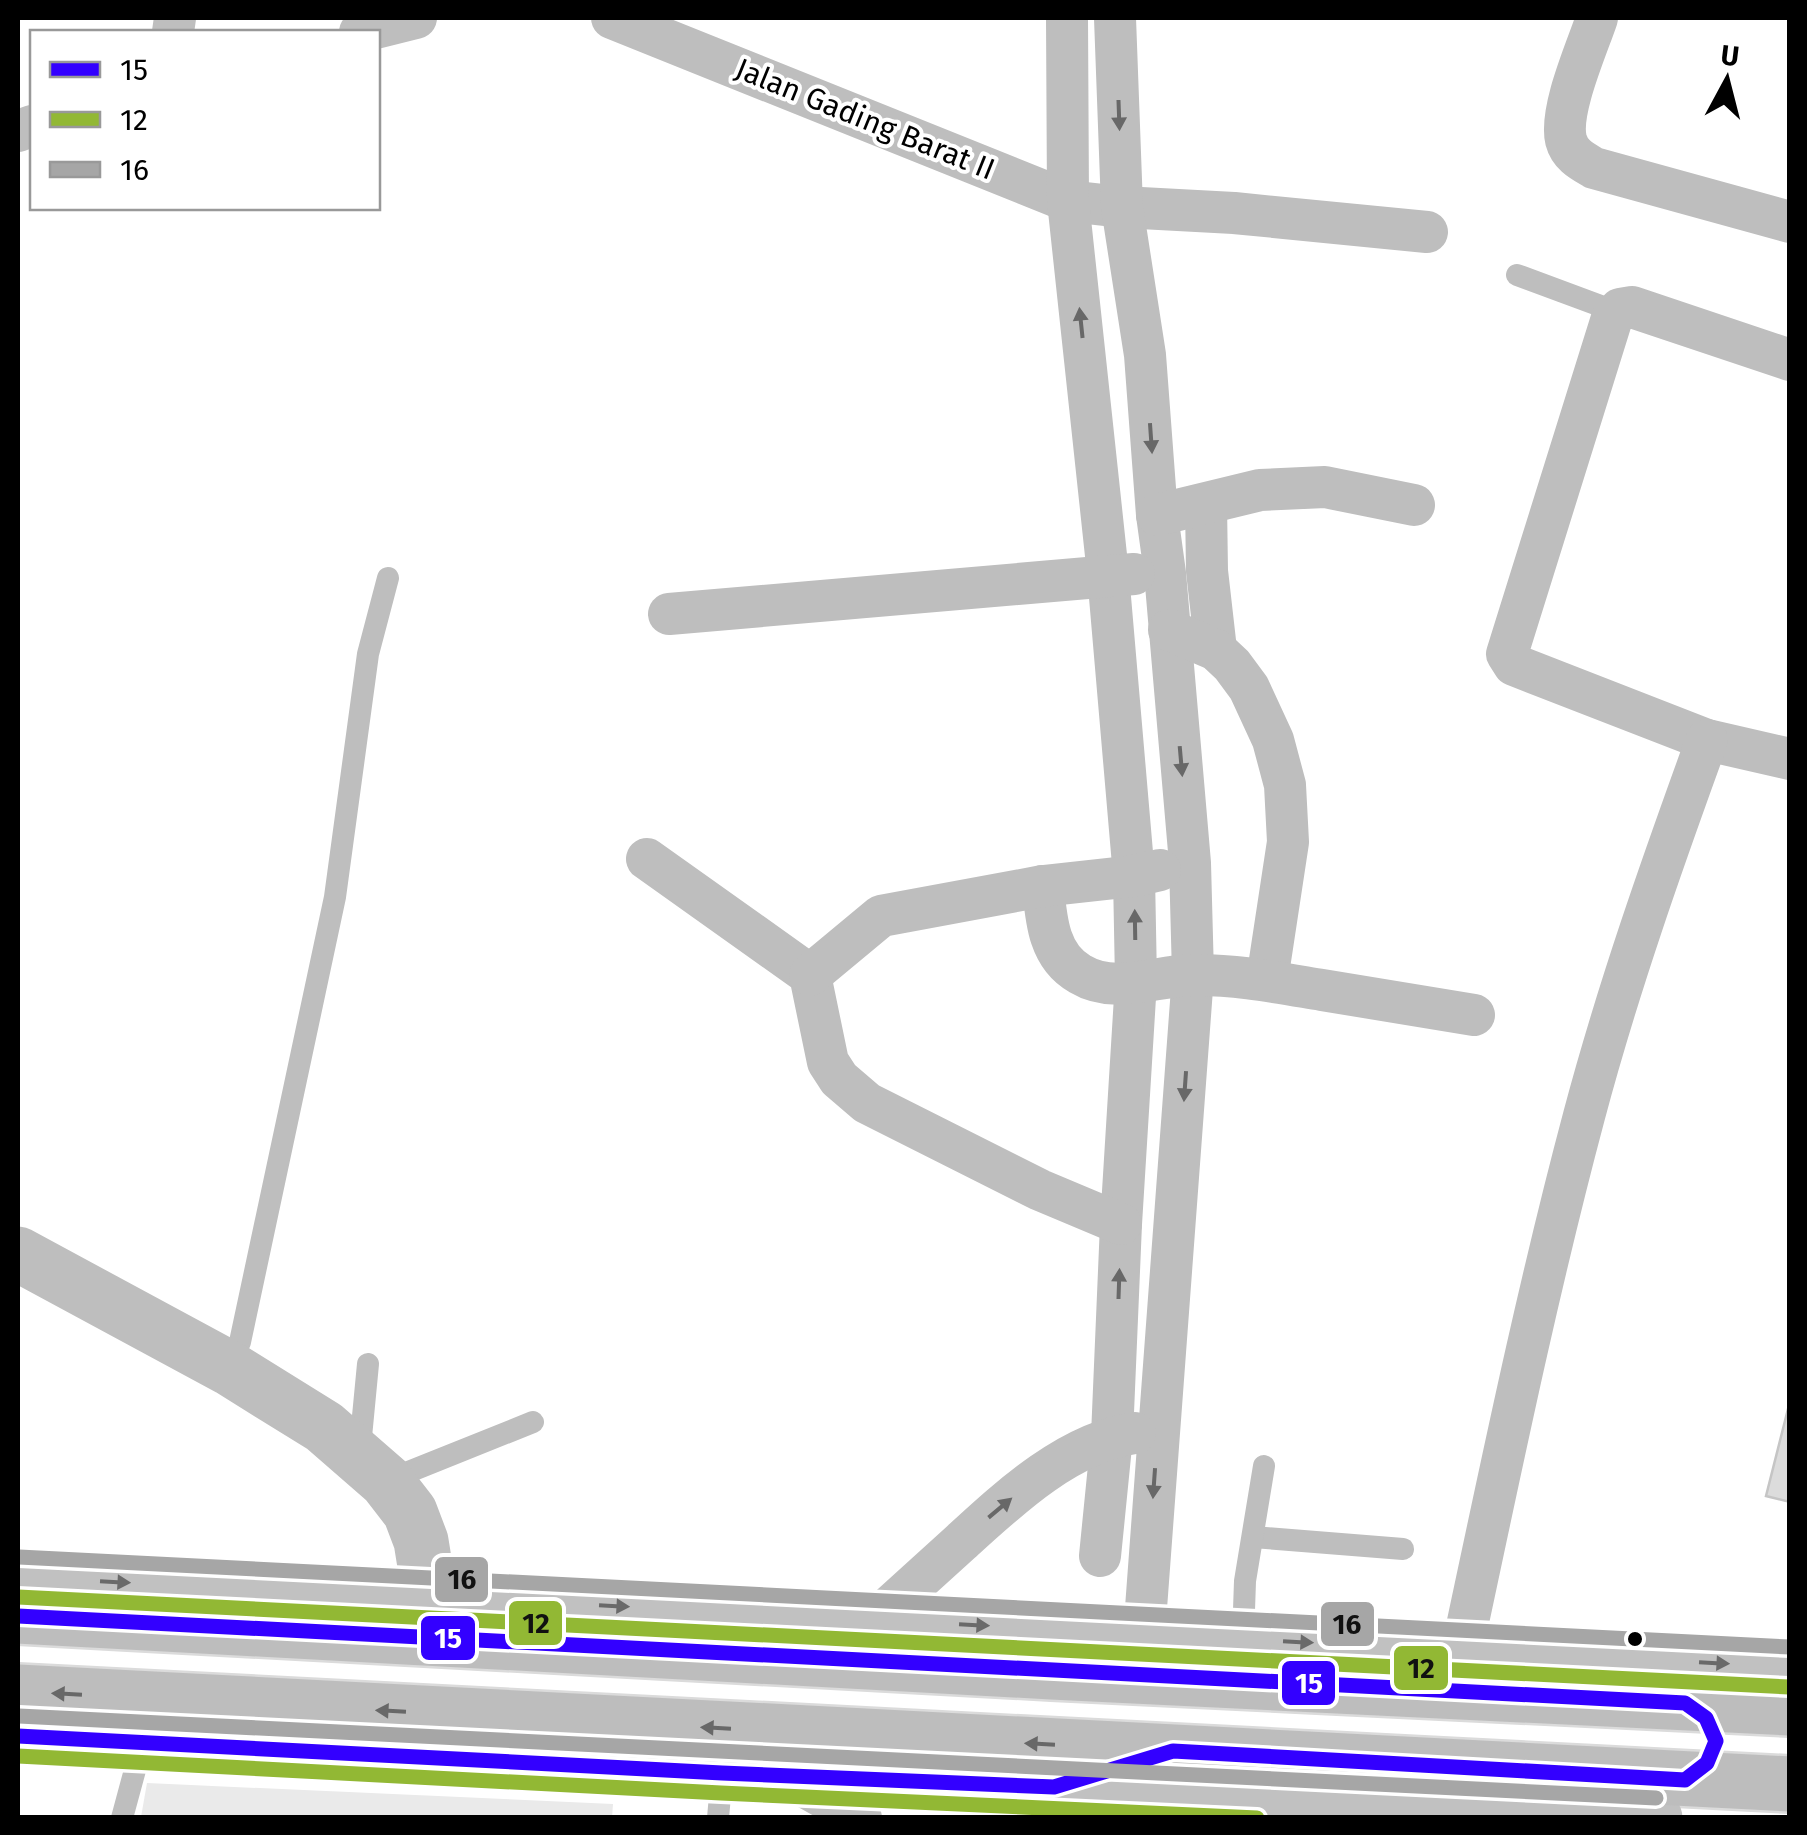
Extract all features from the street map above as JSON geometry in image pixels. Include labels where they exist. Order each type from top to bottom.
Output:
[{"type":"highway","points":[[18,1616],[1790,1708]]},
{"type":"highway","points":[[18,1692],[1173,1751],[1656,1804],[1790,1784]]},
{"type":"highway","points":[[1656,1804],[1708,1763],[1716,1740],[1706,1718],[1685,1703]]},
{"type":"highway","points":[[1790,1734],[1784,1745],[1790,1756]]},
{"type":"highway","points":[[1054,1786],[1173,1751]]},
{"type":"main road","points":[[18,1578],[1790,1667]]},
{"type":"main road","points":[[18,1736],[142,1742],[720,1795],[785,1776],[1656,1804]]},
{"type":"street","points":[[368,30],[416,18]]},
{"type":"street","name":"Jalan Gading Barat II","points":[[612,18],[1068,200],[1426,232]]},
{"type":"street","points":[[1067,18],[1068,200],[1108,574],[1134,876],[1136,981],[1112,1436],[1100,1556]]},
{"type":"street","points":[[1116,18],[1122,206],[1145,355],[1190,862],[1193,975],[1144,1635]]},
{"type":"street","points":[[1598,18],[1567,107],[1566,140],[1577,158],[1594,168],[1790,222]]},
{"type":"street","points":[[1790,360],[1632,307],[1616,312],[1507,649],[1507,658],[1514,666],[1707,740],[1790,758]]},
{"type":"street","points":[[1157,514],[1260,490],[1324,487],[1414,505]]},
{"type":"street","points":[[1206,504],[1206,571],[1216,650]]},
{"type":"street","points":[[669,614],[1108,574],[1165,573]]},
{"type":"street","points":[[1169,630],[1216,650],[1232,665],[1250,688],[1273,740],[1285,785],[1288,842],[1267,980]]},
{"type":"street","points":[[1462,1650],[1584,1115],[1648,901],[1707,740]]},
{"type":"street","points":[[647,858],[810,975],[828,1062],[839,1080],[868,1103],[1040,1190],[1121,1224]]},
{"type":"street","points":[[810,975],[881,916],[1043,886],[1134,876],[1190,862]]},
{"type":"street","points":[[1043,886],[1048,932],[1059,954],[1075,972],[1092,980],[1116,986],[1193,975],[1267,980],[1474,1015]]},
{"type":"street","points":[[18,1254],[229,1368],[324,1427],[371,1468],[410,1512],[422,1541],[430,1597]]},
{"type":"street","points":[[875,1620],[1044,1470],[1112,1436],[1158,1431]]},
{"type":"street","points":[[785,1776],[862,1818]]},
{"type":"lane","points":[[1517,274],[1616,312]]},
{"type":"lane","points":[[229,1368],[240,1342],[335,897],[368,654],[388,578]]},
{"type":"lane","points":[[368,1364],[361,1437],[371,1468],[533,1422]]},
{"type":"lane","points":[[1243,1639],[1246,1581],[1264,1466]]},
{"type":"lane","points":[[1253,1537],[1403,1548]]},
{"type":"lane","points":[[122,1818],[142,1742]]},
{"type":"shaded area","points":[[147,1783],[613,1804],[612,1818],[141,1817]]},
{"type":"building","points":[[1790,1401],[1790,1502],[1766,1496]]},
{"type":"transit line","name":"16","points":[[19,1557],[1790,1647]]},
{"type":"transit line","name":"12","points":[[18,1597],[1789,1687]]},
{"type":"transit line","name":"15","points":[[18,1616],[1685,1703],[1706,1718],[1716,1741],[1707,1763],[1685,1780],[1173,1751],[1054,1787],[18,1736]]},
{"type":"transit line","name":"16","points":[[19,1716],[1656,1798]]},
{"type":"transit line","name":"12","points":[[18,1756],[1257,1818]]}]
